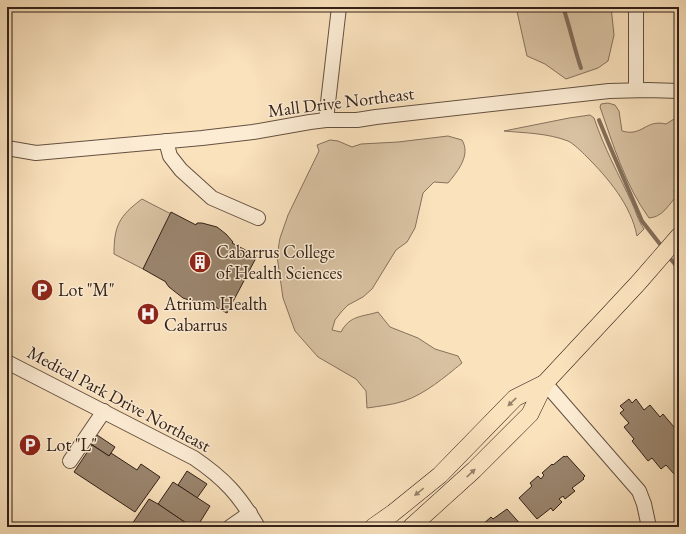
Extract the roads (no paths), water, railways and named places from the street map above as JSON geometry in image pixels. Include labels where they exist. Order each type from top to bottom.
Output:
[{"type":"main road","points":[[410,527],[474,470],[530,414],[545,383],[679,236]]},
{"type":"main road","points":[[373,527],[393,514],[440,475],[516,398],[545,383]]},
{"type":"street","points":[[326,120],[339,7]]},
{"type":"street","points":[[636,7],[636,90]]},
{"type":"street","name":"Mall Drive Northeast","points":[[7,148],[36,153],[253,132],[326,120],[357,120],[609,91],[679,91]]},
{"type":"street","points":[[166,141],[170,156],[181,170],[212,198],[258,218]]},
{"type":"street","name":"Medical Park Drive Northeast","points":[[7,362],[194,458],[213,470],[233,491],[250,513],[258,527]]},
{"type":"street","points":[[545,383],[639,491],[644,504],[648,527]]},
{"type":"street","points":[[70,461],[104,411]]},
{"type":"street","points":[[230,527],[250,513]]},
{"type":"waterway","points":[[563,7],[581,68]]},
{"type":"waterway","points":[[599,120],[642,221],[663,248]]},
{"type":"waterway","points":[[668,256],[679,269]]},
{"type":"place","name":"Cabarrus College of Health Sciences","points":[[200,262]]},
{"type":"place","name":"Lot \"M\"","points":[[42,290]]},
{"type":"place","name":"Atrium Health Cabarrus","points":[[148,314]]},
{"type":"place","name":"Lot \"L\"","points":[[30,445]]}]
